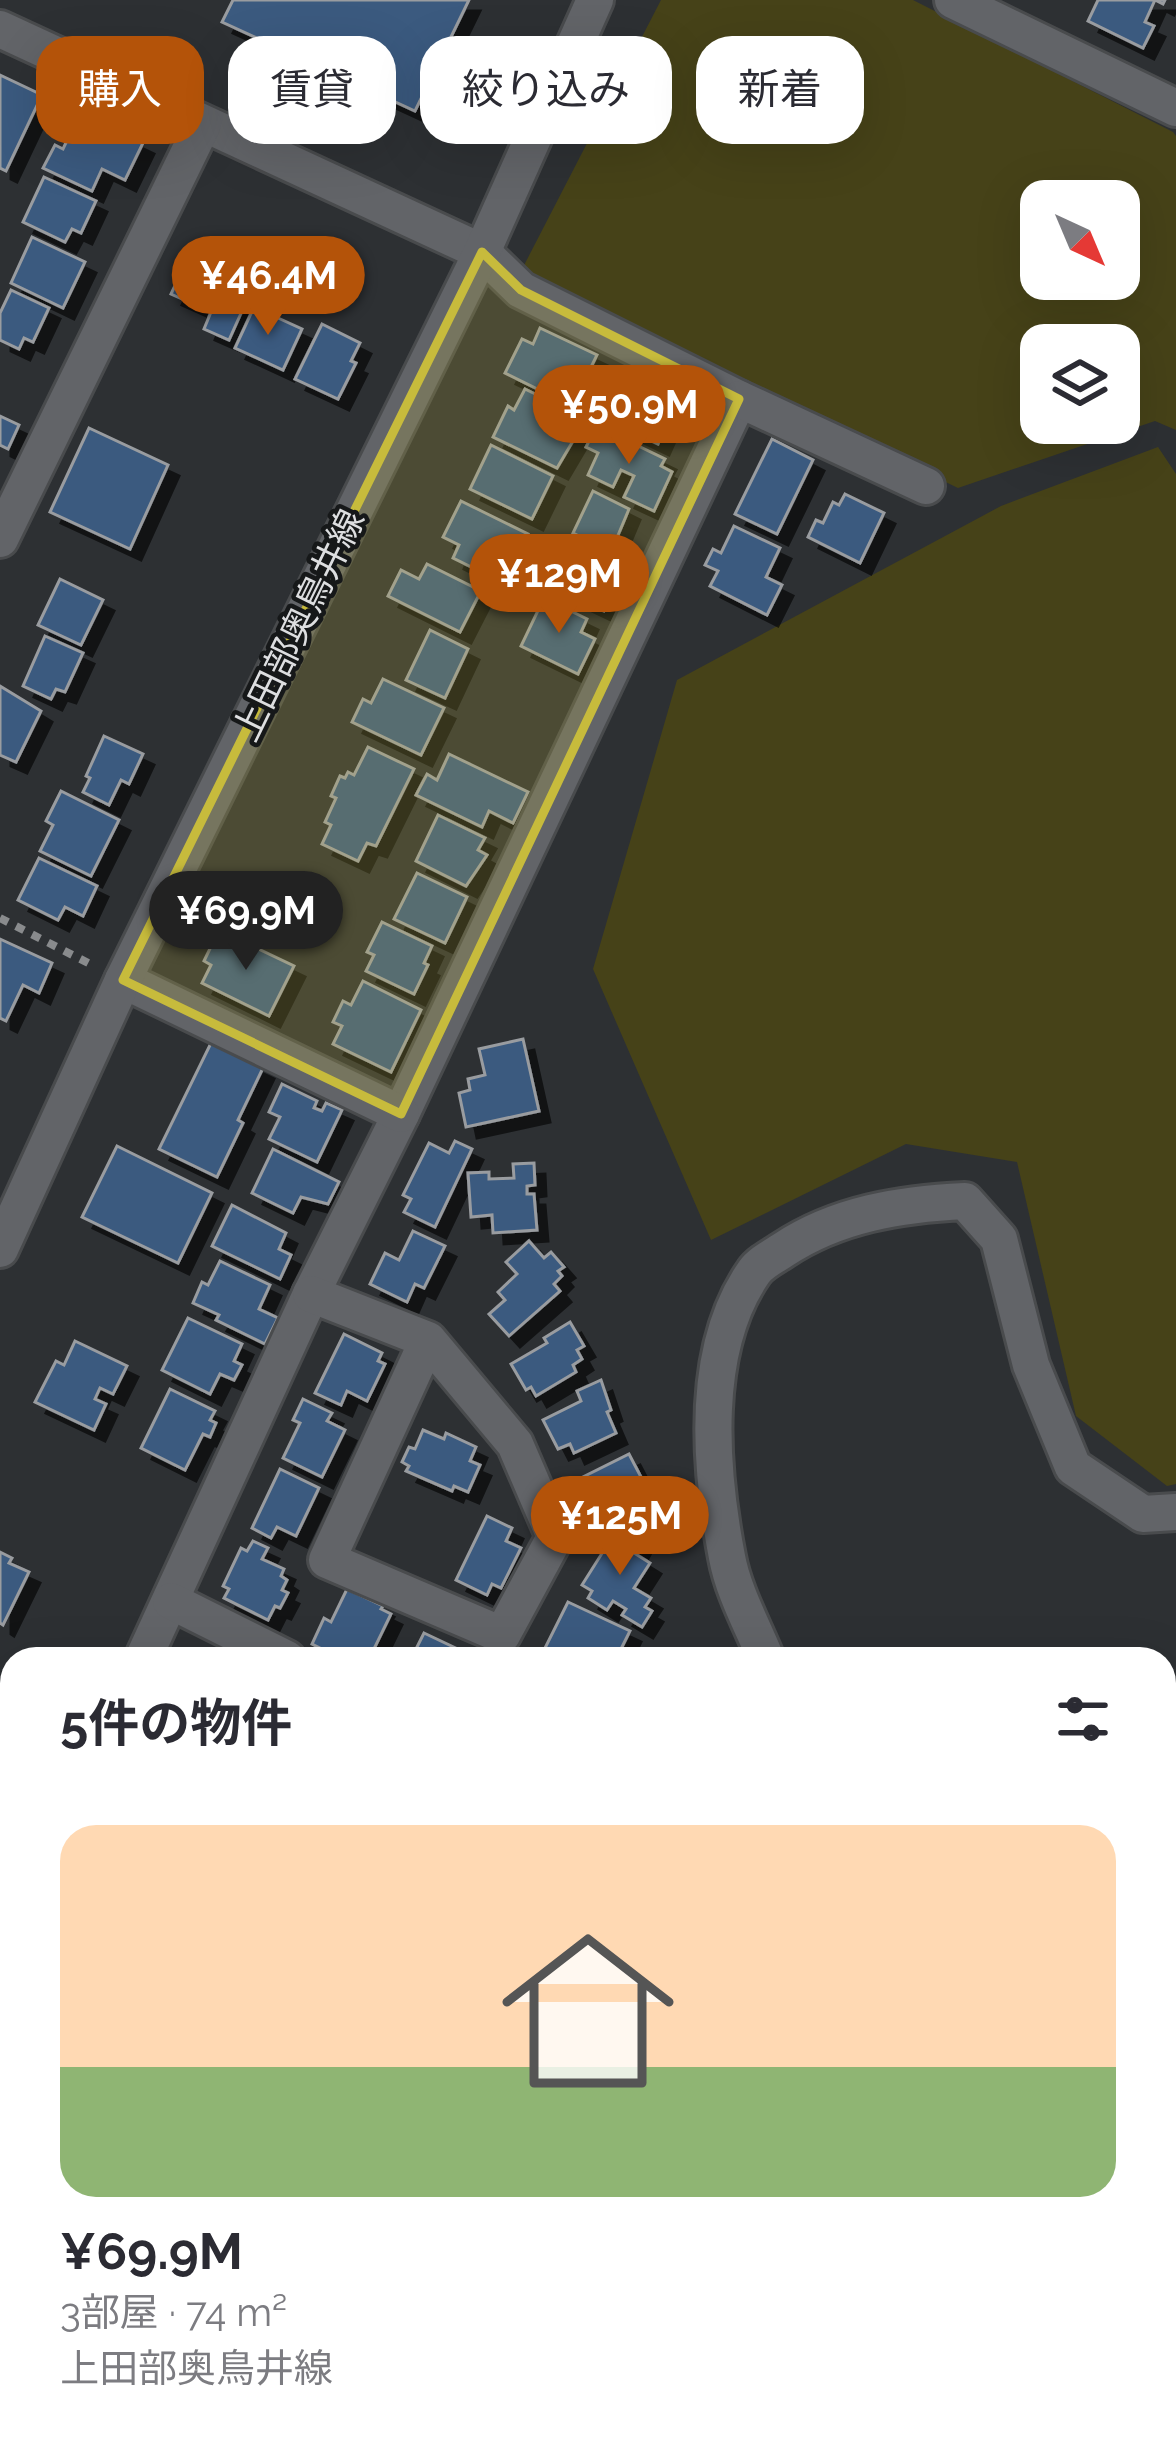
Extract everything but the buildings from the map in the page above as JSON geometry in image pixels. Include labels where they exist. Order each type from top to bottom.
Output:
[{"type":"street","name":"上田部奥鳥井線","points":[[0,1249],[123,980],[482,252],[595,0]]},
{"type":"street","points":[[953,0],[1176,108]]},
{"type":"street","points":[[0,29],[36,46]]},
{"type":"street","points":[[204,124],[482,252],[520,290],[926,486]]},
{"type":"street","points":[[0,539],[193,144]]},
{"type":"street","points":[[149,1647],[311,1294],[740,399]]},
{"type":"street","points":[[123,980],[401,1114]]},
{"type":"street","points":[[761,1647],[727,1561],[714,1444],[714,1385],[722,1348],[755,1269],[816,1228],[908,1204],[965,1201],[999,1239],[1030,1365],[1073,1467],[1143,1514],[1176,1512]]},
{"type":"street","points":[[311,1294],[428,1340],[515,1444],[555,1537],[502,1635],[327,1560],[428,1340]]},
{"type":"street","points":[[171,1601],[263,1647]]},
{"type":"path","points":[[0,918],[123,980]]},
{"type":"highlighted area","points":[[482,252],[521,290],[739,399],[401,1114],[123,980]]},
{"type":"shaded area","points":[[661,0],[913,0],[1176,136],[1176,430],[1155,421],[1140,426],[1140,324],[1020,324],[1020,444],[1087,444],[958,488],[519,275],[587,144],[672,144],[672,36],[642,36]]},
{"type":"shaded area","points":[[1158,447],[1176,474],[1176,1484],[1167,1486],[1076,1416],[1017,1162],[906,1144],[711,1240],[593,969],[677,680],[1001,506]]}]
